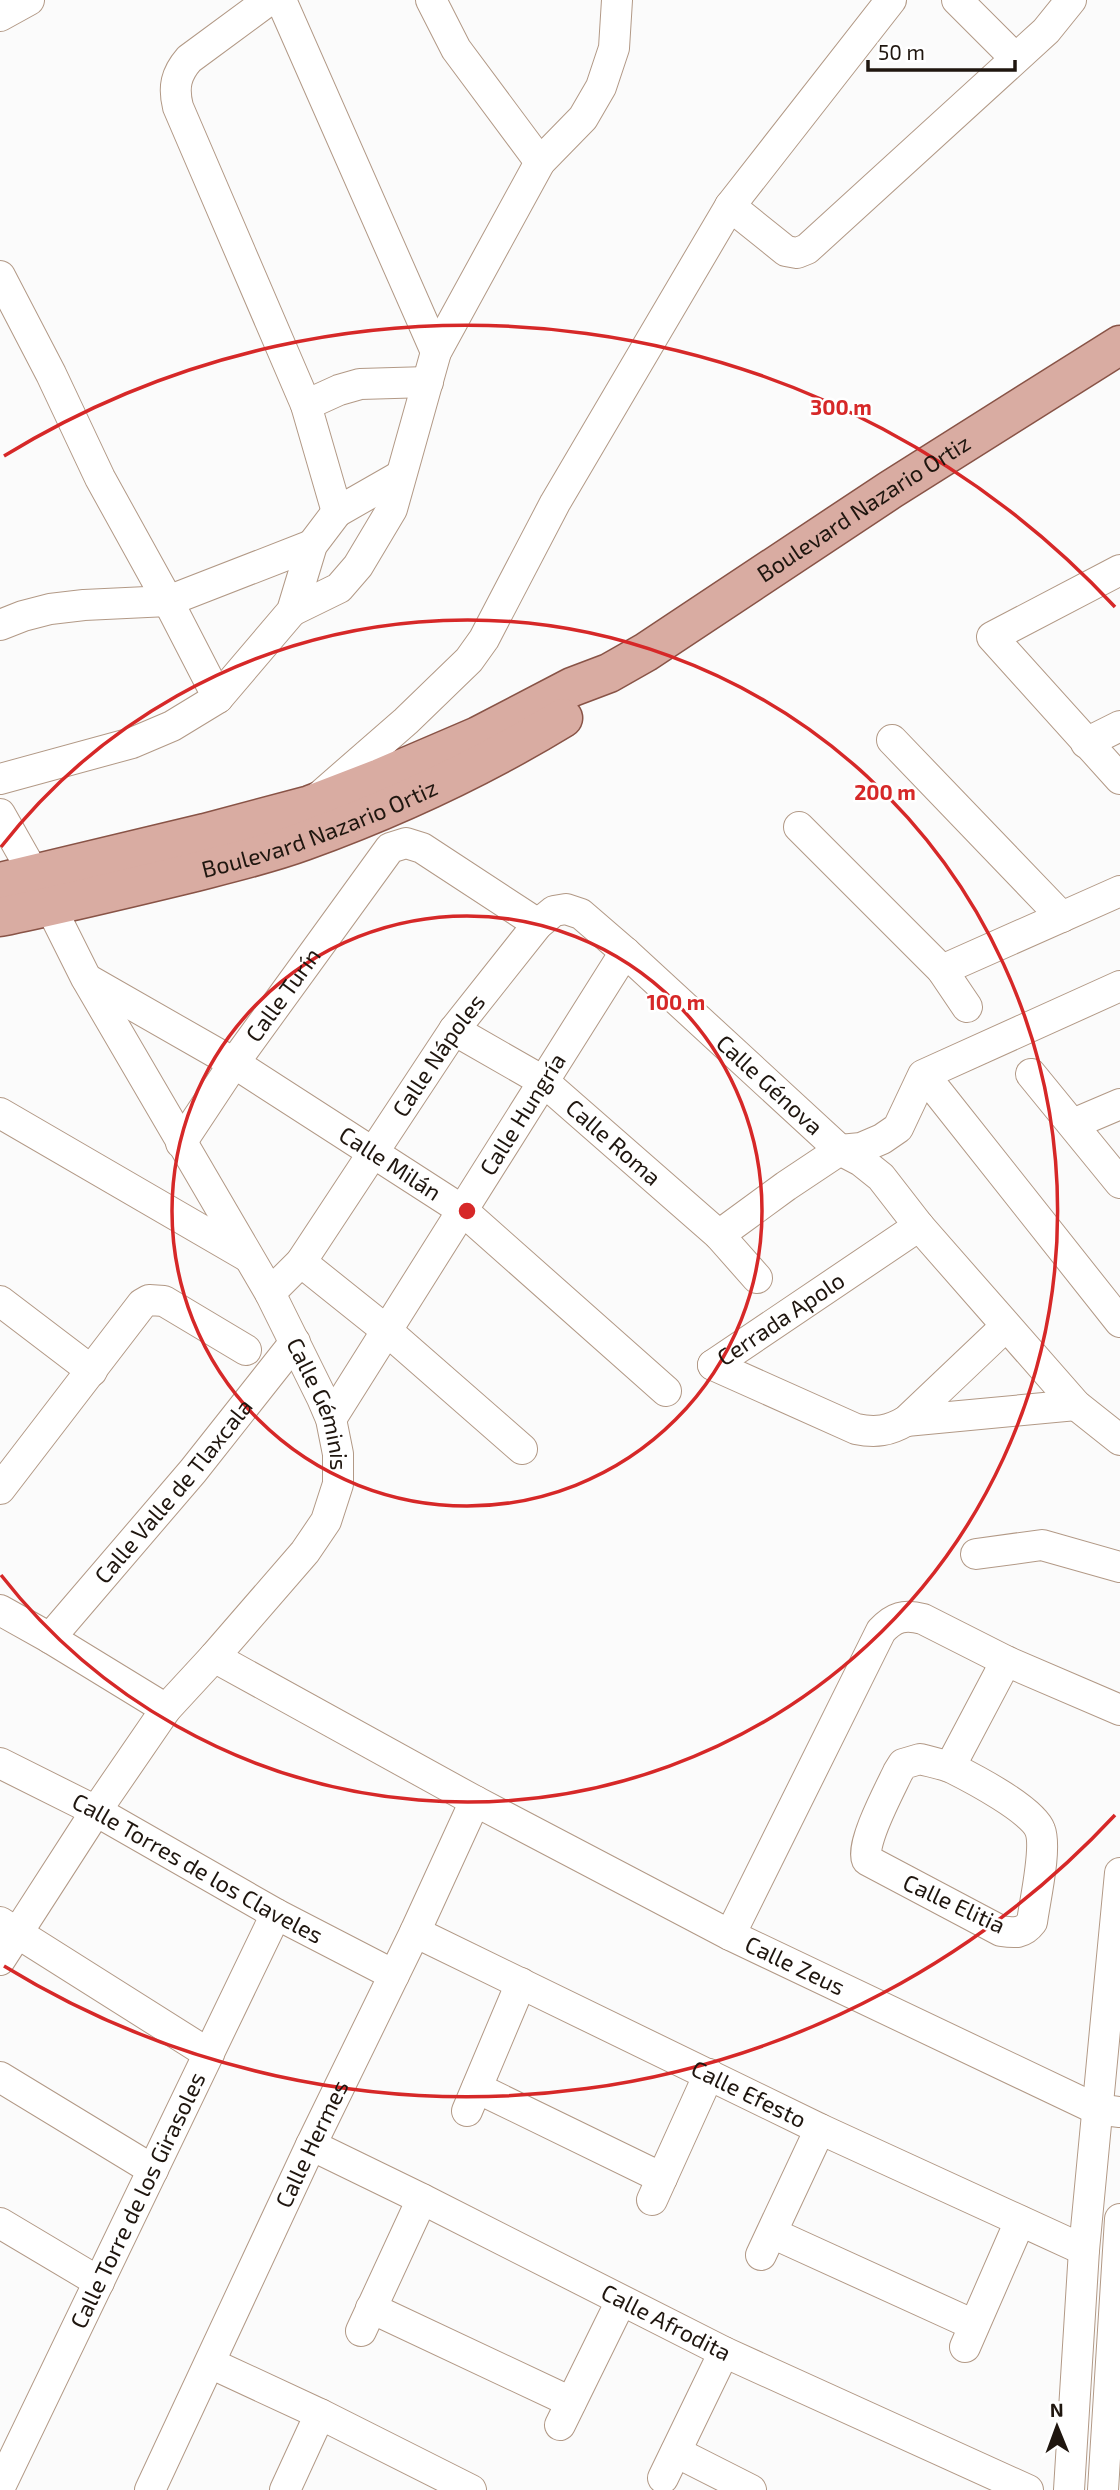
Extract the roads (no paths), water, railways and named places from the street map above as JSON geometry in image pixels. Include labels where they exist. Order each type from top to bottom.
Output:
[{"type":"main road","name":"Boulevard Nazario Ortiz","points":[[0,916],[28,887],[205,833],[310,805],[380,779],[572,687],[609,673],[646,652],[890,490],[1120,345]]},
{"type":"main road","name":"Boulevard Nazario Ortiz","points":[[28,887],[215,867],[302,842],[402,803],[515,747],[582,707],[609,673]]},
{"type":"street","points":[[0,16],[29,0]]},
{"type":"street","points":[[269,0],[189,59],[178,71],[175,95],[306,405],[337,512]]},
{"type":"street","points":[[281,0],[436,352]]},
{"type":"street","points":[[431,0],[456,49],[540,162]]},
{"type":"street","points":[[292,611],[339,588],[358,566],[392,509],[436,352],[540,162],[583,118],[601,87],[614,48],[617,0]]},
{"type":"street","points":[[310,805],[469,660],[484,639],[555,503],[730,206],[891,0]]},
{"type":"street","points":[[957,0],[1015,58]]},
{"type":"street","points":[[730,206],[786,251],[797,253],[807,249],[1046,31],[1071,0]]},
{"type":"street","points":[[1,282],[51,374],[100,478],[169,601],[218,698]]},
{"type":"street","points":[[306,405],[359,384],[428,382]]},
{"type":"street","points":[[0,779],[132,743],[172,726],[218,698],[292,611],[312,545],[337,512],[400,476]]},
{"type":"street","points":[[0,625],[50,609],[169,601],[312,545]]},
{"type":"street","points":[[1120,569],[992,637],[1120,779]]},
{"type":"street","points":[[1086,743],[1120,726]]},
{"type":"street","points":[[891,740],[1062,917]]},
{"type":"street","name":"Calle Géminis","points":[[0,814],[28,887],[86,978],[270,1293],[331,1419],[338,1454],[338,1484],[327,1521],[305,1552],[166,1709],[96,1811],[9,1928],[0,1960]]},
{"type":"street","points":[[799,827],[942,970],[967,1007]]},
{"type":"street","name":"Calle Turín","points":[[181,1143],[234,1063],[390,848],[406,843],[422,848],[538,924]]},
{"type":"street","points":[[942,970],[1120,891]]},
{"type":"street","name":"Calle Génova","points":[[538,924],[554,911],[566,909],[581,914],[841,1150],[871,1169],[897,1196],[919,1226]]},
{"type":"street","name":"Calle Nápoles","points":[[270,1293],[302,1262],[454,1030],[538,924]]},
{"type":"street","name":"Calle Hungría","points":[[331,1419],[625,952]]},
{"type":"street","name":"Calle Milán","points":[[86,978],[234,1063],[462,1210],[666,1391]]},
{"type":"street","points":[[1120,986],[923,1075],[925,1088],[1120,1322]]},
{"type":"street","points":[[719,1235],[841,1150],[861,1148],[898,1128],[925,1088],[1120,1002]]},
{"type":"street","name":"Calle Roma","points":[[454,1030],[543,1081],[719,1235],[757,1278]]},
{"type":"street","points":[[1031,1074],[1120,1183]]},
{"type":"street","points":[[1073,1124],[1120,1104]]},
{"type":"street","points":[[0,1113],[250,1258]]},
{"type":"street","points":[[919,1226],[1076,1405],[1120,1440]]},
{"type":"street","name":"Cerrada Apolo","points":[[919,1226],[713,1365],[856,1429],[881,1432],[906,1421],[1006,1326]]},
{"type":"street","points":[[302,1262],[386,1330],[522,1449]]},
{"type":"street","points":[[0,1300],[92,1371]]},
{"type":"street","points":[[5,1475],[92,1371],[142,1304],[149,1300],[164,1301],[246,1350]]},
{"type":"street","name":"Calle Valle de Tlaxcala","points":[[50,1638],[192,1471],[295,1342]]},
{"type":"street","name":"Cerrada Apolo","points":[[906,1421],[1076,1405]]},
{"type":"street","points":[[976,1554],[1042,1545],[1120,1566]]},
{"type":"street","points":[[0,1610],[166,1709]]},
{"type":"street","points":[[730,1935],[881,1631],[891,1620],[911,1615],[923,1619],[1006,1661],[1120,1710]]},
{"type":"street","name":"Calle Zeus","points":[[214,1657],[475,1801],[730,1935],[1108,2111]]},
{"type":"street","points":[[950,1767],[1006,1661]]},
{"type":"street","name":"Calle Elitia","points":[[920,1759],[950,1767],[1033,1817],[1041,1832],[1042,1846],[1032,1922],[1021,1932],[1001,1931],[873,1865],[865,1856],[868,1841],[904,1764],[920,1759]]},
{"type":"street","name":"Calle Torres de los Claveles","points":[[0,1763],[96,1811],[276,1914],[394,1975]]},
{"type":"street","name":"Calle Hermes","points":[[150,2490],[475,1801]]},
{"type":"street","points":[[1069,2490],[1084,2250],[1108,2111],[1120,1872]]},
{"type":"street","name":"Calle Torre de los Girasoles","points":[[0,2487],[276,1914]]},
{"type":"street","points":[[9,1928],[209,2054]]},
{"type":"street","name":"Calle Efesto","points":[[415,1932],[820,2129],[1084,2250]]},
{"type":"street","points":[[521,1983],[472,2099],[657,2189],[709,2074]]},
{"type":"street","points":[[0,2077],[153,2170]]},
{"type":"street","points":[[820,2129],[767,2244],[970,2336],[1020,2221]]},
{"type":"street","name":"Calle Afrodita","points":[[311,2145],[974,2479],[1028,2490]]},
{"type":"street","points":[[422,2199],[366,2319],[565,2414],[621,2301]]},
{"type":"street","points":[[1103,2490],[1120,2219]]},
{"type":"street","points":[[0,2223],[99,2283]]},
{"type":"street","points":[[724,2352],[670,2465],[751,2490]]},
{"type":"street","points":[[211,2363],[471,2490]]},
{"type":"street","points":[[285,2490],[320,2414]]}]
